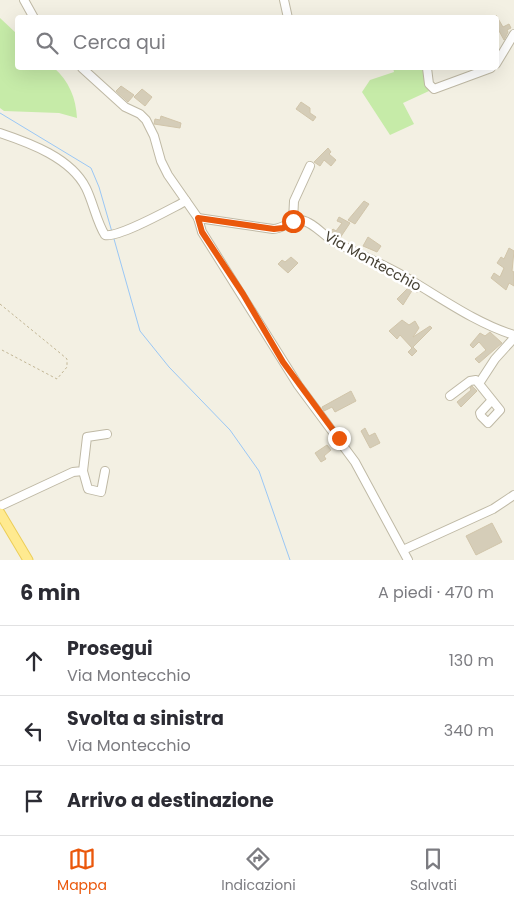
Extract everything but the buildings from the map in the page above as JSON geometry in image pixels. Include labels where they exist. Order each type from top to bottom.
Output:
[{"type":"main road","points":[[0,513],[28,560]]},
{"type":"street","points":[[24,0],[32,15]]},
{"type":"street","points":[[284,0],[287,15]]},
{"type":"street","points":[[499,59],[514,34]]},
{"type":"street","points":[[84,70],[119,102],[146,120],[154,136],[161,161],[198,218],[202,232],[243,294],[283,362],[356,462],[408,560]]},
{"type":"street","points":[[427,70],[429,84],[434,89],[486,70]]},
{"type":"street","points":[[0,133],[38,146],[77,174],[86,187],[104,233],[110,236],[186,202]]},
{"type":"street","points":[[198,218],[274,229],[283,228],[293,221],[294,201],[310,166]]},
{"type":"street","name":"Via Montecchio","points":[[293,221],[307,222],[335,242],[404,276],[454,306],[514,337]]},
{"type":"street","points":[[480,382],[514,337]]},
{"type":"street","points":[[450,396],[473,379],[480,382],[492,400]]},
{"type":"street","points":[[105,471],[101,492],[88,489],[83,471],[87,437],[107,434]]},
{"type":"street","points":[[0,506],[73,472],[83,471]]},
{"type":"street","points":[[403,550],[493,509],[514,495]]},
{"type":"path","points":[[0,304],[67,359],[67,366],[57,379],[0,350]]},
{"type":"green space","points":[[0,18],[15,32],[15,70],[56,70],[64,78],[71,90],[77,118],[59,113],[4,111],[0,108]]},
{"type":"green space","points":[[394,70],[424,70],[429,91],[403,103],[414,124],[390,135],[362,92],[370,80],[394,72]]},
{"type":"waterway","points":[[0,113],[91,168],[99,187],[112,232]]},
{"type":"waterway","points":[[114,239],[140,331],[169,367],[230,430],[259,471],[290,560]]},
{"type":"route","points":[[293,221],[283,228],[274,229],[198,218],[202,232],[243,294],[283,362],[298,385],[339,438]]}]
